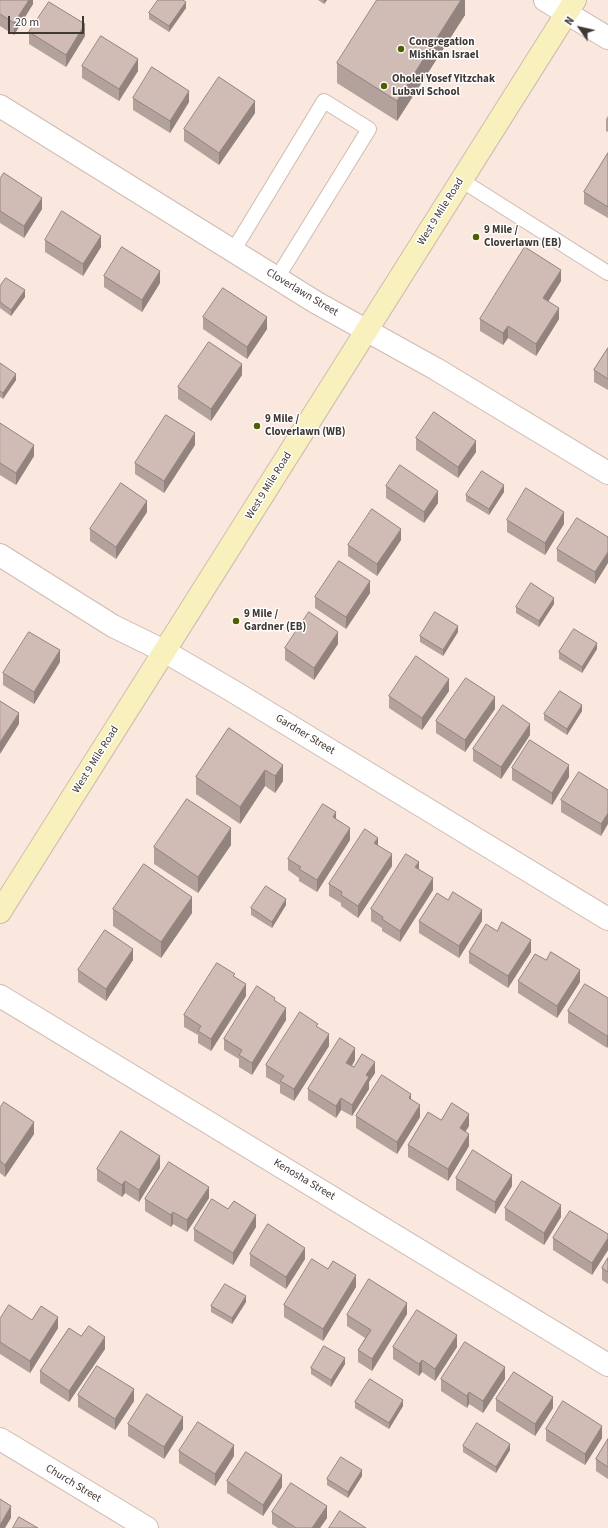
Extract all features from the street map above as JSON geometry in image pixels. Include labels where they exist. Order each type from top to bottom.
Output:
[{"type":"main road","name":"West 9 Mile Road","points":[[0,912],[571,7]]},
{"type":"street","points":[[545,0],[571,7],[608,38]]},
{"type":"street","name":"Cloverlawn Street","points":[[0,106],[317,303],[436,369],[608,473]]},
{"type":"street","name":"Gardner Street","points":[[0,555],[113,626],[164,651],[231,690],[608,919]]},
{"type":"street","name":"Kenosha Street","points":[[0,996],[608,1365]]},
{"type":"street","name":"Church Street","points":[[0,1439],[147,1528]]},
{"type":"lane","points":[[233,251],[252,222],[324,101],[369,128],[277,278]]},
{"type":"lane","points":[[462,180],[608,273]]},
{"type":"building","points":[[0,0],[29,0],[14,23],[0,14]]},
{"type":"building","points":[[158,0],[183,0],[186,2],[169,26],[149,13]]},
{"type":"building","name":"Congregation Mishkan Israel","points":[[377,0],[461,0],[397,101],[337,63]]},
{"type":"building","points":[[49,2],[85,24],[66,55],[29,32]]},
{"type":"building","points":[[101,36],[138,59],[119,89],[82,66]]},
{"type":"building","points":[[152,67],[189,91],[170,121],[133,98]]},
{"type":"building","points":[[219,77],[255,101],[219,153],[184,129]]},
{"type":"building","points":[[608,153],[608,207],[584,192]]},
{"type":"building","points":[[4,173],[42,198],[24,226],[0,211],[0,179]]},
{"type":"building","points":[[62,211],[101,236],[83,264],[45,240]]},
{"type":"building","points":[[122,247],[160,271],[142,300],[104,276]]},
{"type":"building","points":[[525,247],[561,270],[543,298],[559,308],[536,344],[508,326],[503,333],[480,319]]},
{"type":"building","points":[[6,278],[25,290],[11,310],[0,302],[0,286]]},
{"type":"building","points":[[223,288],[267,317],[247,347],[203,317]]},
{"type":"building","points":[[209,342],[242,364],[211,409],[178,387]]},
{"type":"building","points":[[608,348],[608,379],[594,370]]},
{"type":"building","points":[[0,363],[16,374],[3,393],[0,391]]},
{"type":"building","points":[[434,412],[476,441],[458,467],[416,438]]},
{"type":"building","points":[[166,415],[195,433],[164,481],[135,463]]},
{"type":"building","points":[[0,423],[34,445],[16,473],[0,463]]},
{"type":"building","points":[[400,465],[438,491],[424,512],[386,486]]},
{"type":"building","points":[[482,471],[504,485],[489,509],[466,495]]},
{"type":"building","points":[[121,483],[147,501],[116,547],[90,529]]},
{"type":"building","points":[[526,488],[564,512],[545,543],[507,520]]},
{"type":"building","points":[[372,509],[401,529],[377,564],[348,545]]},
{"type":"building","points":[[577,518],[608,537],[608,552],[595,572],[557,549]]},
{"type":"building","points":[[339,561],[370,581],[346,617],[315,597]]},
{"type":"building","points":[[531,583],[554,598],[539,621],[516,607]]},
{"type":"building","points":[[309,612],[338,632],[314,668],[285,648]]},
{"type":"building","points":[[435,612],[458,626],[443,650],[420,636]]},
{"type":"building","points":[[574,629],[597,643],[582,667],[559,652]]},
{"type":"building","points":[[29,632],[60,650],[34,692],[3,673]]},
{"type":"building","points":[[416,656],[449,679],[422,718],[389,696]]},
{"type":"building","points":[[466,678],[495,697],[465,740],[436,721]]},
{"type":"building","points":[[560,691],[582,705],[567,729],[544,714]]},
{"type":"building","points":[[0,701],[19,713],[0,742]]},
{"type":"building","points":[[503,705],[530,724],[501,767],[473,749]]},
{"type":"building","points":[[229,728],[283,765],[275,776],[265,770],[240,807],[196,777]]},
{"type":"building","points":[[530,740],[569,765],[552,793],[512,768]]},
{"type":"building","points":[[579,772],[608,790],[608,813],[601,824],[561,800]]},
{"type":"building","points":[[187,799],[231,828],[198,877],[154,847]]},
{"type":"building","points":[[323,804],[336,812],[333,817],[350,828],[317,880],[299,869],[301,867],[288,859]]},
{"type":"building","points":[[365,829],[378,838],[374,843],[392,854],[358,906],[341,895],[342,892],[329,884]]},
{"type":"building","points":[[406,854],[419,862],[415,867],[433,878],[400,931],[382,919],[383,917],[371,909]]},
{"type":"building","points":[[144,864],[192,897],[161,942],[113,909]]},
{"type":"building","points":[[266,886],[286,899],[272,922],[251,908]]},
{"type":"building","points":[[453,892],[482,910],[459,946],[419,921],[437,893],[448,900]]},
{"type":"building","points":[[502,922],[531,940],[508,976],[469,952],[486,924],[497,931]]},
{"type":"building","points":[[105,930],[133,949],[106,989],[78,970]]},
{"type":"building","points":[[551,952],[580,970],[557,1006],[518,981],[535,954],[546,960]]},
{"type":"building","points":[[217,963],[235,974],[233,976],[246,984],[211,1039],[198,1031],[201,1026],[184,1015]]},
{"type":"building","points":[[585,984],[608,998],[607,1036],[568,1011]]},
{"type":"building","points":[[257,986],[275,998],[274,1000],[286,1008],[252,1063],[239,1055],[242,1050],[224,1039]]},
{"type":"building","points":[[300,1012],[318,1024],[316,1026],[329,1034],[294,1089],[280,1081],[284,1076],[266,1065]]},
{"type":"building","points":[[340,1038],[355,1048],[346,1063],[354,1067],[362,1054],[375,1062],[366,1075],[369,1077],[352,1105],[341,1098],[336,1106],[308,1089]]},
{"type":"building","points":[[382,1075],[411,1094],[409,1098],[420,1105],[397,1142],[356,1116]]},
{"type":"building","points":[[4,1102],[34,1122],[5,1165],[0,1161],[0,1108]]},
{"type":"building","points":[[452,1103],[469,1114],[460,1128],[469,1134],[448,1169],[408,1145],[428,1112],[441,1120]]},
{"type":"building","points":[[121,1131],[160,1156],[139,1190],[125,1181],[122,1185],[97,1169]]},
{"type":"building","points":[[473,1150],[512,1175],[495,1202],[456,1178]]},
{"type":"building","points":[[169,1162],[209,1187],[187,1220],[173,1212],[171,1215],[145,1199]]},
{"type":"building","points":[[522,1181],[561,1205],[544,1233],[505,1208]]},
{"type":"building","points":[[212,1199],[228,1209],[234,1201],[256,1215],[233,1253],[194,1229]]},
{"type":"building","points":[[570,1211],[608,1234],[608,1238],[592,1263],[553,1238]]},
{"type":"building","points":[[268,1224],[305,1248],[286,1277],[250,1254]]},
{"type":"building","points":[[608,1258],[608,1272],[602,1268]]},
{"type":"building","points":[[312,1259],[328,1269],[333,1261],[356,1275],[323,1329],[284,1305]]},
{"type":"building","points":[[369,1279],[407,1303],[372,1359],[358,1350],[371,1330],[347,1315]]},
{"type":"building","points":[[225,1284],[246,1296],[232,1318],[211,1306]]},
{"type":"building","points":[[9,1305],[32,1320],[41,1306],[58,1317],[30,1361],[0,1342],[0,1319]]},
{"type":"building","points":[[417,1310],[457,1335],[435,1369],[422,1360],[419,1364],[393,1347]]},
{"type":"building","points":[[89,1326],[105,1337],[69,1391],[40,1371],[69,1328],[81,1336]]},
{"type":"building","points":[[465,1342],[505,1367],[483,1401],[469,1392],[467,1396],[441,1379]]},
{"type":"building","points":[[324,1346],[345,1358],[331,1380],[311,1368]]},
{"type":"building","points":[[97,1366],[134,1389],[115,1419],[78,1395]]},
{"type":"building","points":[[514,1372],[553,1397],[535,1424],[496,1399]]},
{"type":"building","points":[[370,1379],[403,1400],[389,1423],[355,1402]]},
{"type":"building","points":[[147,1394],[183,1417],[164,1447],[128,1424]]},
{"type":"building","points":[[563,1401],[602,1426],[585,1454],[546,1429]]},
{"type":"building","points":[[198,1422],[234,1445],[215,1474],[179,1451]]},
{"type":"building","points":[[477,1423],[510,1444],[496,1467],[463,1446]]},
{"type":"building","points":[[608,1439],[608,1467],[596,1459]]},
{"type":"building","points":[[246,1452],[282,1475],[263,1505],[227,1481]]},
{"type":"building","points":[[341,1457],[362,1470],[348,1492],[327,1479]]},
{"type":"building","points":[[291,1483],[327,1506],[312,1528],[296,1528],[272,1512]]},
{"type":"building","points":[[0,1499],[11,1506],[0,1525]]},
{"type":"building","points":[[340,1511],[366,1528],[329,1528]]},
{"type":"building","points":[[19,1517],[38,1528],[13,1528]]},
{"type":"place","name":"Congregation Mishkan Israel","points":[[401,49]]},
{"type":"place","name":"Oholei Yosef Yitzchak Lubavi School","points":[[384,86]]},
{"type":"place","name":"9 Mile / Cloverlawn (EB)","points":[[476,237]]},
{"type":"place","name":"9 Mile / Cloverlawn (WB)","points":[[257,426]]},
{"type":"place","name":"9 Mile / Gardner (EB)","points":[[236,621]]}]
